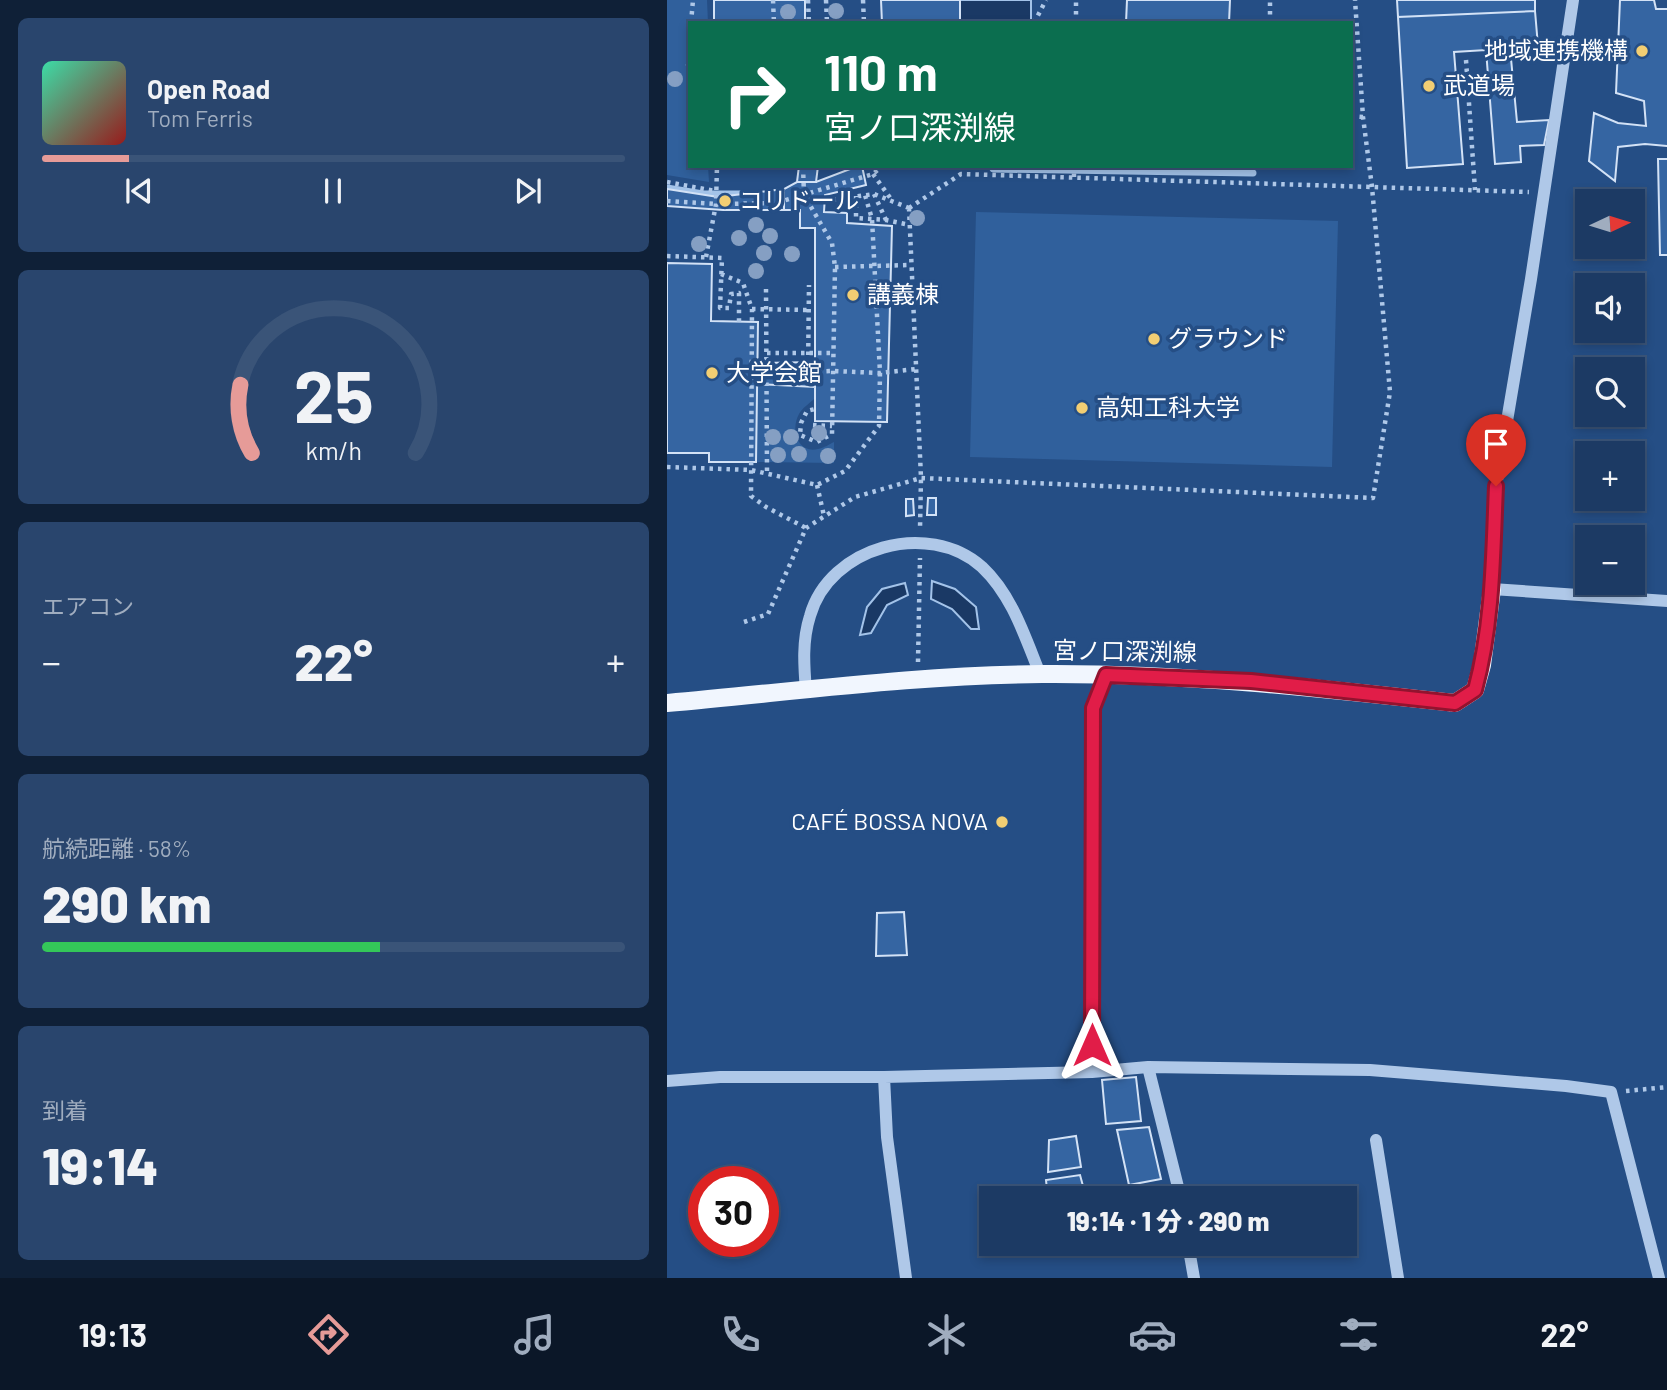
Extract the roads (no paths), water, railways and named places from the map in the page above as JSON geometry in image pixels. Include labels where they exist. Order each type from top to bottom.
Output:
[{"type":"main road","name":"宮ノ口深渕線","points":[[667,703],[918,681],[1040,674],[1251,681],[1455,703],[1475,690],[1482,665],[1492,589]]},
{"type":"street","points":[[1573,0],[1496,486],[1492,589],[1667,601]]},
{"type":"street","points":[[806,691],[803,652],[810,615],[825,586],[853,560],[894,544],[920,542],[946,547],[980,565],[1002,588],[1040,674]]},
{"type":"street","points":[[1092,1072],[1093,708],[1106,675]]},
{"type":"street","points":[[1148,1067],[1178,1186]]},
{"type":"street","points":[[667,1081],[720,1077],[884,1077],[1092,1072],[1148,1067],[1370,1070],[1611,1092],[1659,1278]]},
{"type":"street","points":[[884,1077],[887,1137],[906,1278]]},
{"type":"street","points":[[1376,1140],[1398,1278]]},
{"type":"street","points":[[1190,1256],[1194,1278]]},
{"type":"waterway","points":[[993,168],[1253,173]]},
{"type":"waterway","points":[[667,188],[703,194],[744,194]]},
{"type":"place","name":"地域連携機構","points":[[1642,51]]},
{"type":"place","name":"武道場","points":[[1429,86]]},
{"type":"place","name":"コリドール","points":[[725,201]]},
{"type":"place","name":"講義棟","points":[[853,295]]},
{"type":"place","name":"グラウンド","points":[[1154,339]]},
{"type":"place","name":"大学会館","points":[[712,373]]},
{"type":"place","name":"高知工科大学","points":[[1082,408]]},
{"type":"place","name":"CAFÉ BOSSA NOVA","points":[[1002,822]]}]
